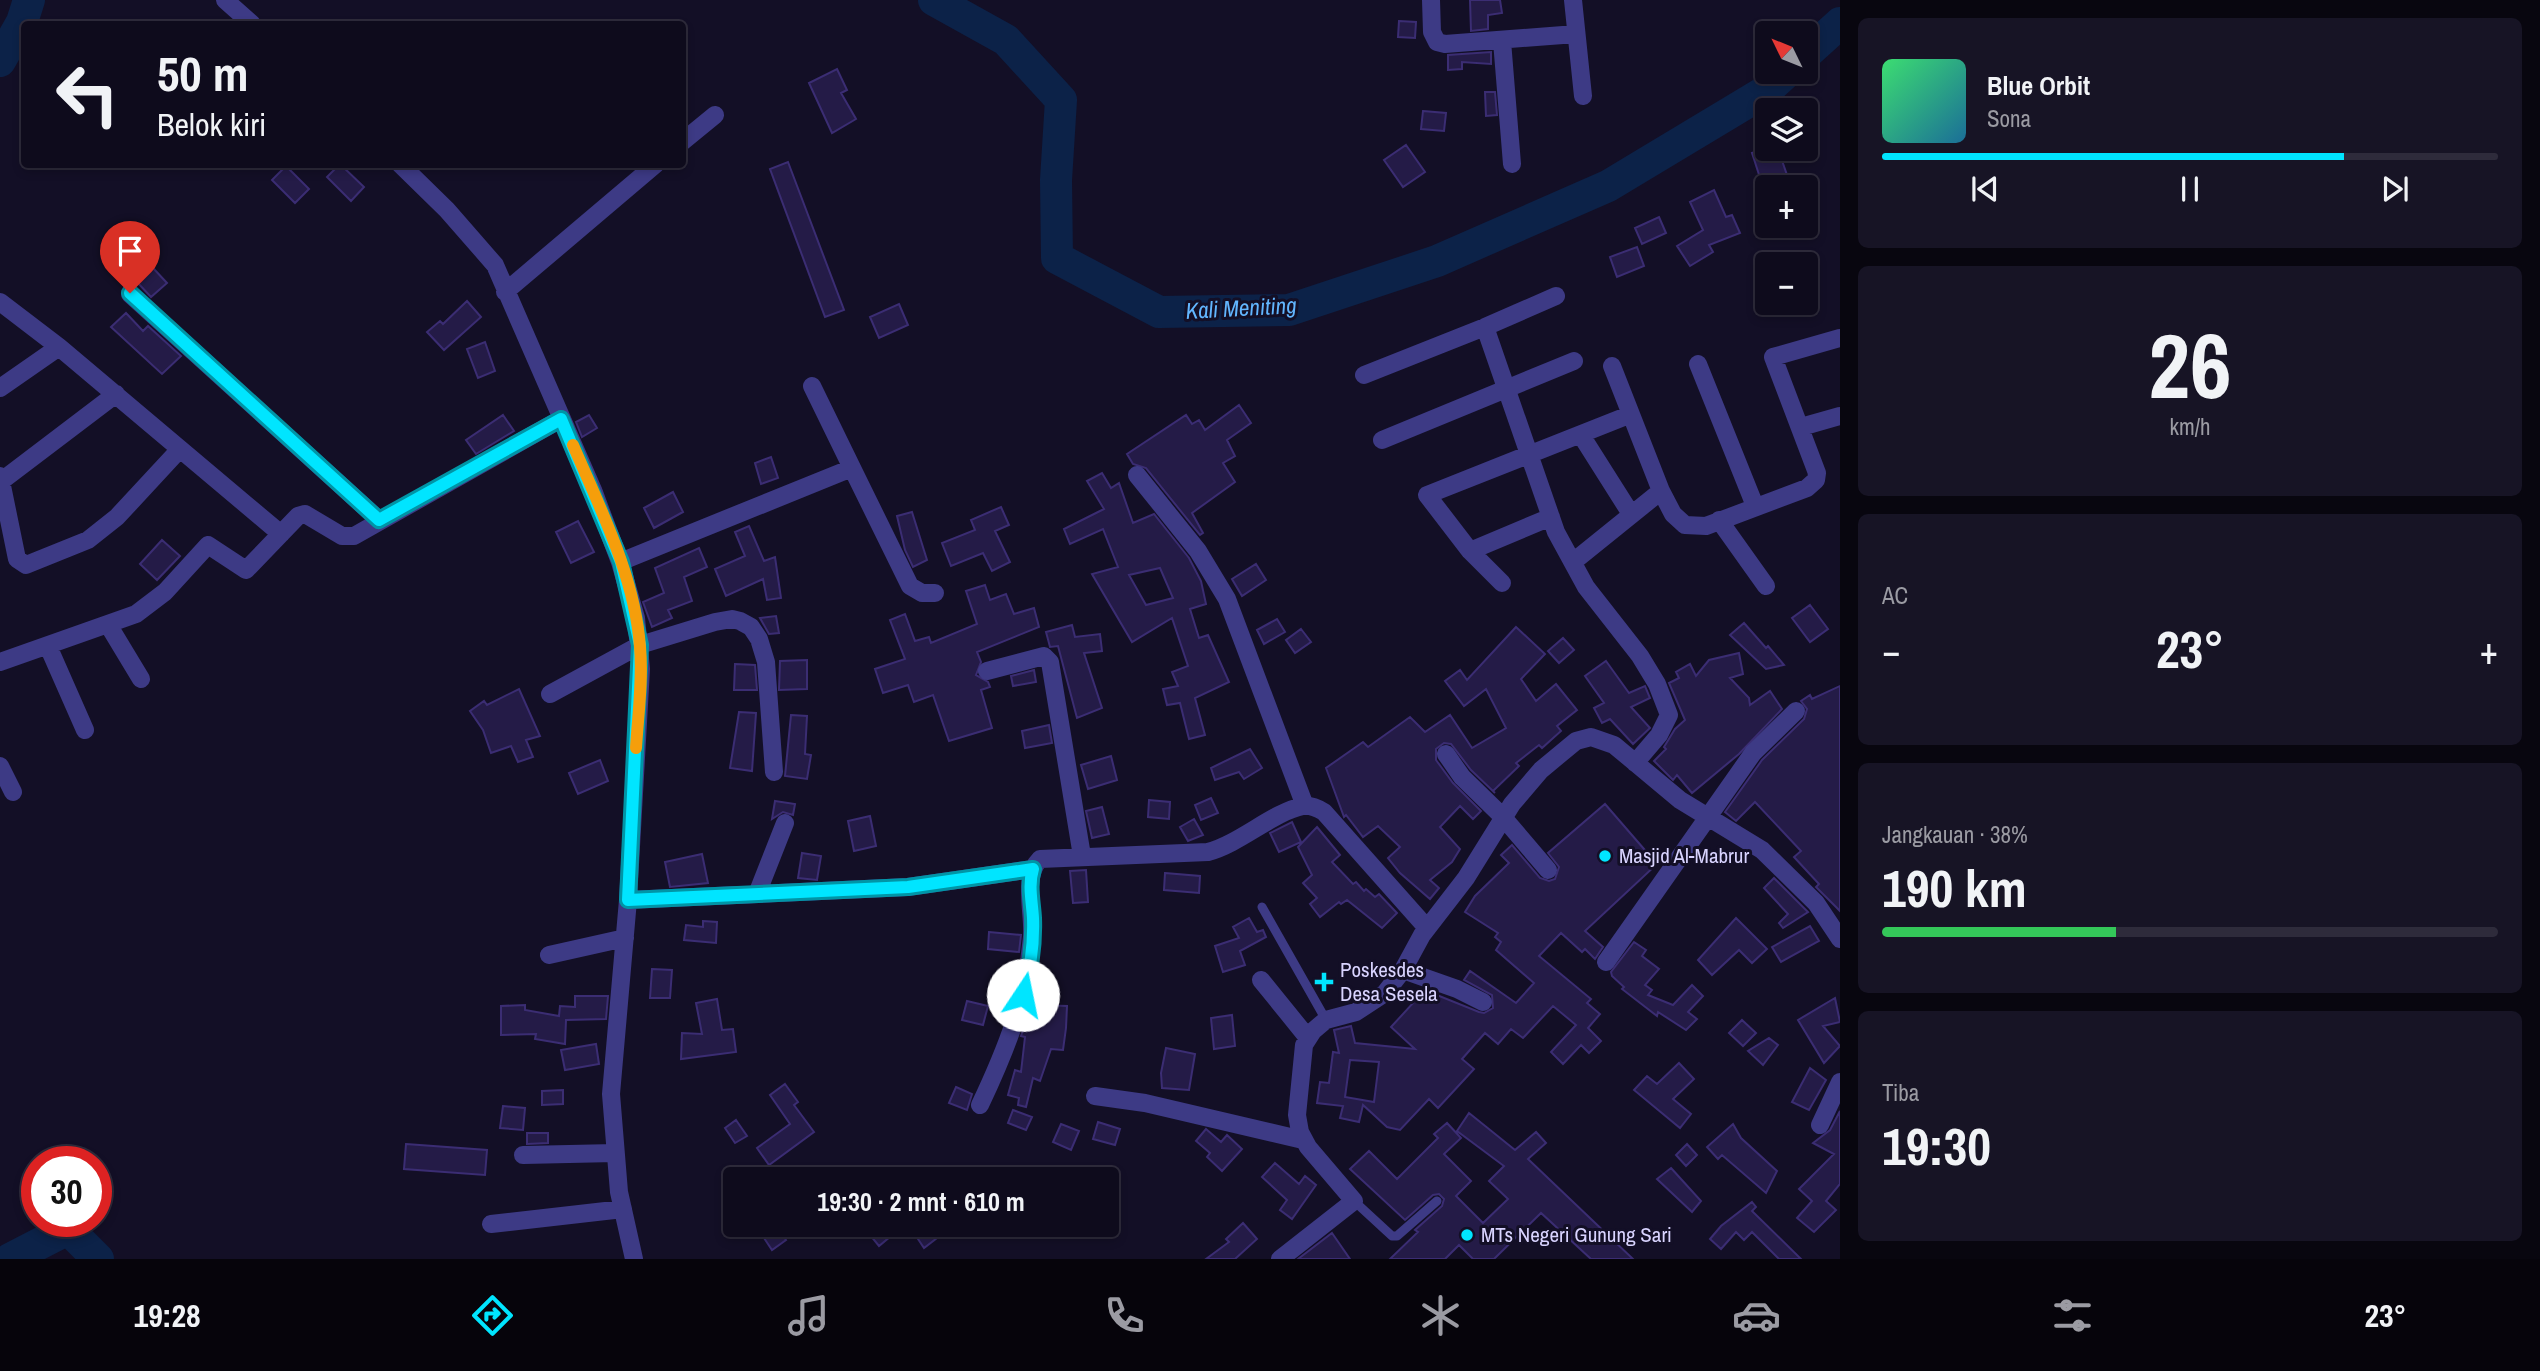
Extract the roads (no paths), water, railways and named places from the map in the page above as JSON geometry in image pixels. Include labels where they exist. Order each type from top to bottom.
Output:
[{"type":"street","points":[[225,0],[249,21]]},
{"type":"street","points":[[1431,0],[1432,32],[1437,43],[1502,41],[1576,34]]},
{"type":"street","points":[[1573,0],[1583,96]]},
{"type":"street","points":[[1502,41],[1512,164]]},
{"type":"street","points":[[686,139],[715,114]]},
{"type":"street","points":[[404,168],[489,257],[621,562],[640,645],[628,900],[611,1094],[615,1153],[634,1259]]},
{"type":"street","points":[[506,292],[651,168]]},
{"type":"street","points":[[130,293],[379,520]]},
{"type":"street","points":[[1364,375],[1556,296]]},
{"type":"street","points":[[0,302],[116,394],[281,534]]},
{"type":"street","points":[[1485,327],[1551,517],[1586,587],[1640,656],[1657,684],[1669,715],[1659,735],[1635,763]]},
{"type":"street","points":[[1612,366],[1629,415],[1673,514],[1685,525],[1706,526],[1807,488],[1816,480],[1817,473],[1801,426],[1773,357],[1840,338]]},
{"type":"street","points":[[0,388],[59,347]]},
{"type":"street","points":[[1382,440],[1574,361]]},
{"type":"street","points":[[1698,364],[1755,506]]},
{"type":"street","points":[[812,386],[910,586],[922,593],[935,593]]},
{"type":"street","points":[[116,394],[0,480],[5,518],[17,559],[22,565],[88,540],[117,517],[180,449]]},
{"type":"street","points":[[1502,583],[1470,551],[1427,495],[1629,415]]},
{"type":"street","points":[[1801,426],[1840,416]]},
{"type":"street","points":[[0,663],[110,626],[136,614],[165,592],[208,545],[248,570],[298,516],[305,514],[348,538],[561,419]]},
{"type":"street","points":[[1581,435],[1631,514]]},
{"type":"street","points":[[621,562],[852,468]]},
{"type":"street","points":[[1137,475],[1198,551],[1227,599],[1305,806]]},
{"type":"street","points":[[1573,562],[1661,491]]},
{"type":"street","points":[[1470,551],[1551,517]]},
{"type":"street","points":[[1719,520],[1766,586]]},
{"type":"street","points":[[550,694],[640,645],[732,619],[751,627],[759,639],[766,662],[774,772]]},
{"type":"street","points":[[110,626],[141,679]]},
{"type":"street","points":[[48,646],[85,730]]},
{"type":"street","points":[[987,671],[1044,656],[1050,662],[1082,856]]},
{"type":"street","points":[[1606,962],[1753,753],[1796,711]]},
{"type":"street","points":[[1280,1259],[1354,1201],[1303,1140],[1297,1115],[1301,1053],[1308,1038],[1326,1020],[1356,1012],[1373,1002],[1404,970],[1427,928],[1466,878],[1502,816],[1542,770],[1570,744],[1583,738],[1608,741],[1679,800],[1737,832],[1782,867],[1816,903],[1840,939]]},
{"type":"street","points":[[1446,754],[1462,777],[1502,816],[1548,870]]},
{"type":"street","points":[[0,766],[13,792]]},
{"type":"street","points":[[980,1105],[1011,1037],[1029,974],[1033,921],[1030,880],[1033,869],[1045,857],[1208,852],[1227,847],[1305,806],[1324,811],[1427,928]]},
{"type":"street","points":[[757,894],[785,823]]},
{"type":"street","points":[[628,900],[908,887],[1033,869]]},
{"type":"street","points":[[549,955],[625,938]]},
{"type":"street","points":[[1404,970],[1457,989],[1483,1002]]},
{"type":"street","points":[[1261,980],[1308,1038]]},
{"type":"street","points":[[1820,1125],[1840,1082]]},
{"type":"street","points":[[1095,1096],[1146,1103],[1303,1140]]},
{"type":"street","points":[[523,1154],[615,1153]]},
{"type":"street","points":[[491,1224],[623,1209]]},
{"type":"lane","points":[[1262,907],[1326,1020]]},
{"type":"lane","points":[[1354,1201],[1391,1236],[1397,1236],[1437,1201]]},
{"type":"waterway","name":"Kali Meniting","points":[[22,21],[29,0]]},
{"type":"waterway","name":"Kali Meniting","points":[[934,0],[1006,40],[1061,100],[1056,180],[1057,258],[1159,312],[1289,310],[1437,261],[1608,186],[1774,84]]},
{"type":"waterway","name":"Kali Meniting","points":[[1818,43],[1840,23]]},
{"type":"waterway","name":"Kali Meniting","points":[[0,61],[21,24]]},
{"type":"waterway","name":"Kali Meniting","points":[[10,1259],[68,1229],[98,1259]]},
{"type":"place","name":"Masjid Al-Mabrur","points":[[1605,856]]},
{"type":"place","name":"Poskesdes Desa Sesela","points":[[1324,982]]},
{"type":"place","name":"MTs Negeri Gunung Sari","points":[[1467,1235]]}]
